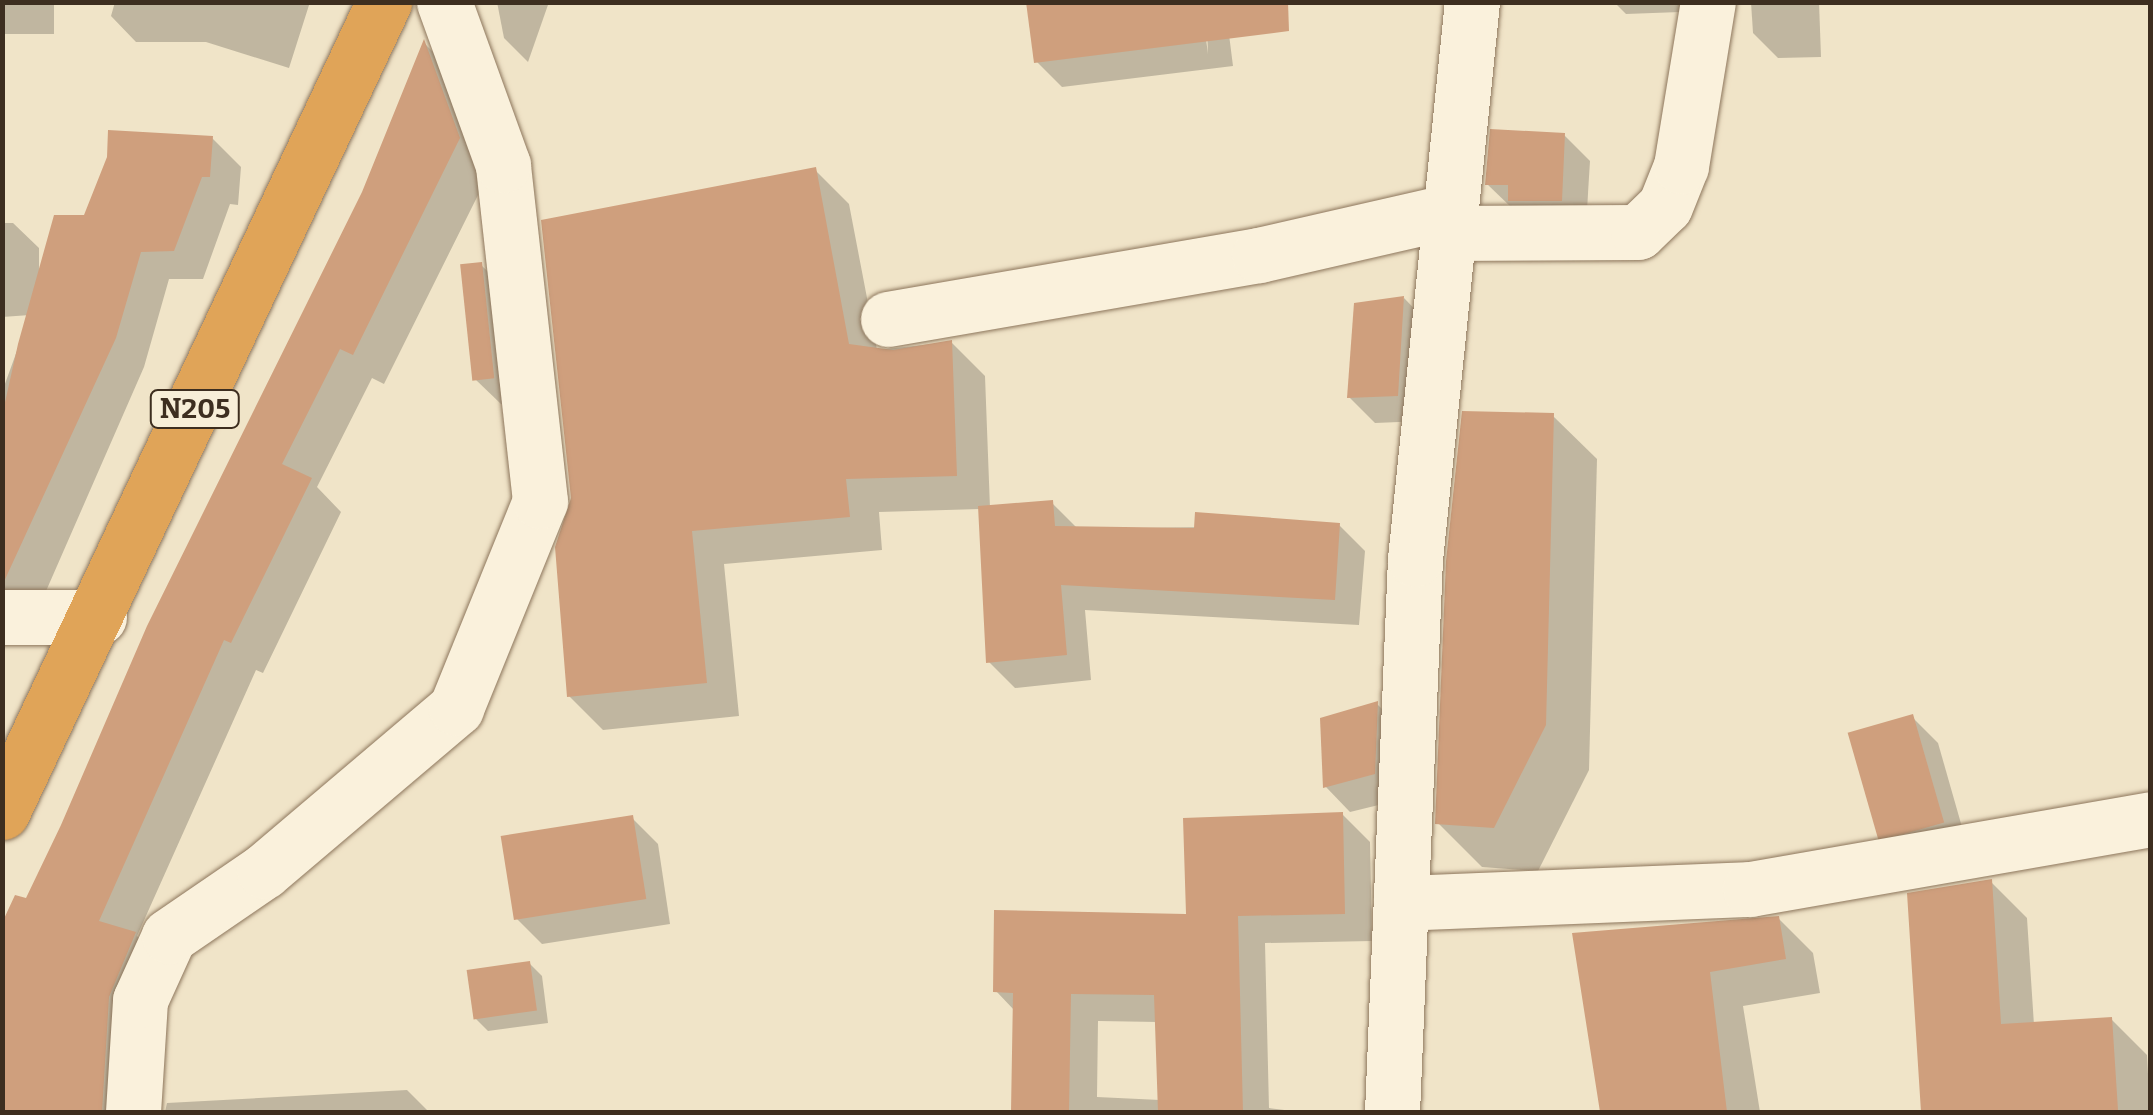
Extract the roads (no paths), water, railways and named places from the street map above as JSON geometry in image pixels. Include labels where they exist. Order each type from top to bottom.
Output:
[{"type":"highway","name":"N205","points":[[2,812],[99,617],[384,2]]},
{"type":"street","points":[[132,1112],[140,1000],[169,936],[264,872],[456,708],[540,501],[503,165],[444,2]]},
{"type":"street","points":[[1392,1112],[1414,559],[1472,2]]},
{"type":"street","points":[[888,319],[1446,223],[1638,232],[1665,206],[1681,166],[1708,2]]},
{"type":"street","points":[[2,617],[99,617]]},
{"type":"street","points":[[1400,903],[1750,890],[2150,819]]}]
